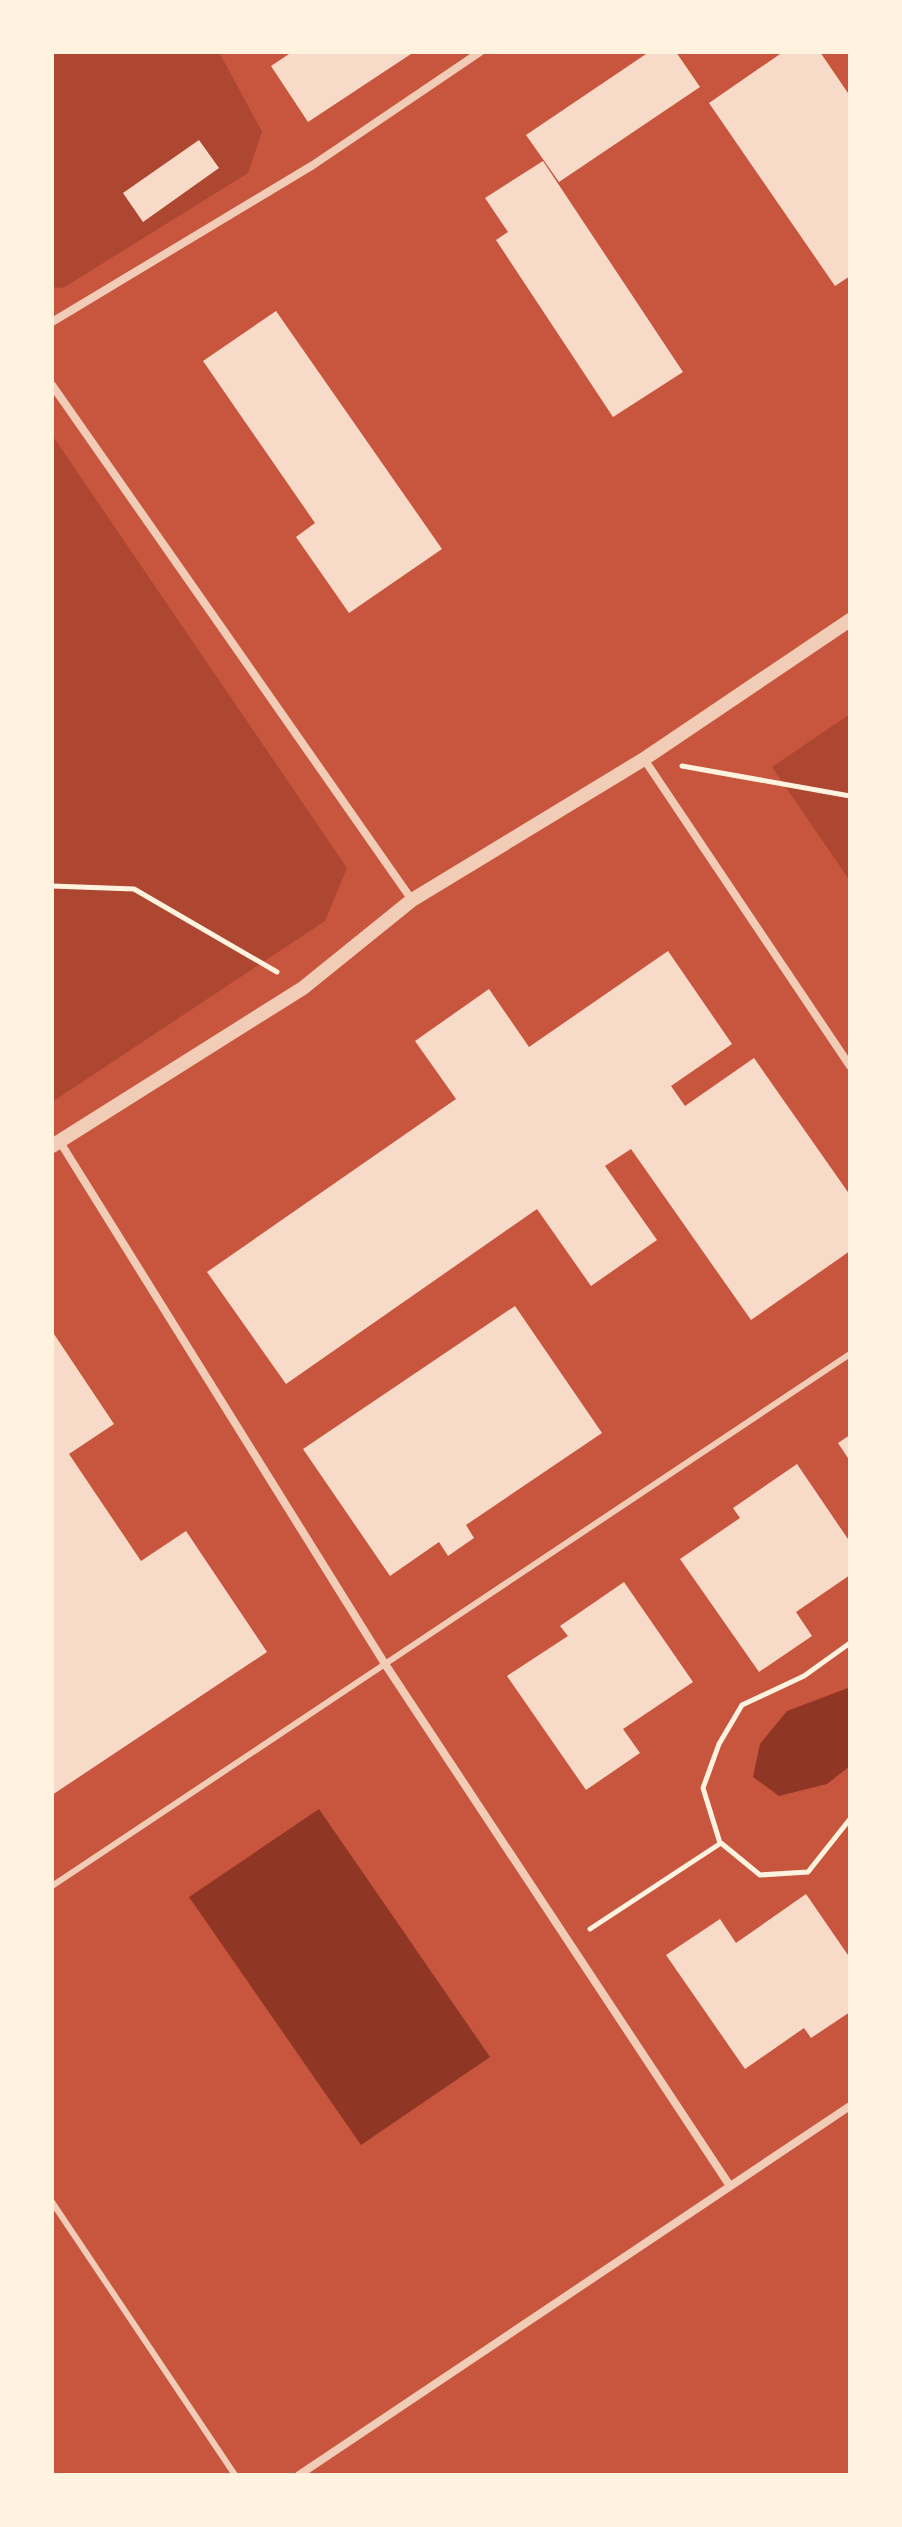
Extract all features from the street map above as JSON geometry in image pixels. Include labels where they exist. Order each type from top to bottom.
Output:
[{"type":"street","points":[[52,322],[313,165],[480,52]]},
{"type":"street","points":[[52,385],[412,900]]},
{"type":"street","points":[[730,2186],[385,1664],[56,1144],[303,988],[412,900],[644,759],[850,620]]},
{"type":"street","points":[[644,759],[850,1066]]},
{"type":"street","points":[[299,2475],[850,2106]]},
{"type":"lane","points":[[52,1886],[850,1354]]},
{"type":"lane","points":[[52,2202],[235,2475]]},
{"type":"path","points":[[644,759],[850,796]]},
{"type":"path","points":[[52,886],[134,889],[303,988]]},
{"type":"path","points":[[850,1643],[804,1676],[742,1705],[719,1744],[703,1788],[721,1843],[760,1875],[808,1872],[850,1819]]},
{"type":"path","points":[[569,1943],[721,1843]]},
{"type":"shaded area","points":[[52,52],[219,52],[262,132],[248,173],[63,288],[52,287]]},
{"type":"shaded area","points":[[52,435],[347,868],[325,921],[52,1102]]},
{"type":"shaded area","points":[[850,714],[850,881],[772,767]]},
{"type":"shaded area","points":[[850,1684],[850,1766],[827,1784],[779,1796],[753,1777],[760,1744],[787,1711],[848,1688]]},
{"type":"shaded area","points":[[319,1809],[490,2057],[361,2145],[189,1897]]},
{"type":"building","points":[[292,52],[414,52],[308,122],[271,66]]},
{"type":"building","points":[[649,52],[676,52],[700,87],[559,182],[526,135]]},
{"type":"building","points":[[783,52],[820,52],[850,96],[850,276],[835,286],[709,103]]},
{"type":"building","points":[[199,140],[219,168],[143,222],[123,193]]},
{"type":"building","points":[[543,161],[683,372],[613,417],[496,240],[508,232],[485,198]]},
{"type":"building","points":[[276,311],[442,549],[349,613],[296,537],[315,523],[203,361]]},
{"type":"building","points":[[668,951],[732,1044],[671,1086],[685,1106],[754,1058],[850,1195],[850,1251],[751,1320],[631,1149],[605,1166],[657,1240],[591,1286],[537,1209],[286,1384],[207,1272],[456,1099],[415,1041],[489,989],[529,1047]]},
{"type":"building","points":[[515,1306],[602,1433],[466,1525],[474,1538],[448,1556],[439,1542],[390,1576],[303,1449]]},
{"type":"building","points":[[52,1331],[114,1424],[69,1454],[141,1561],[186,1531],[267,1652],[52,1795]]},
{"type":"building","points":[[850,1435],[850,1461],[838,1443]]},
{"type":"building","points":[[797,1464],[850,1542],[850,1575],[796,1612],[812,1636],[759,1672],[680,1559],[740,1518],[733,1508]]},
{"type":"building","points":[[624,1582],[693,1682],[623,1729],[640,1753],[586,1790],[507,1676],[568,1636],[560,1626]]},
{"type":"building","points":[[806,1894],[850,1958],[850,2012],[811,2038],[804,2028],[745,2069],[666,1955],[720,1919],[736,1943]]}]
